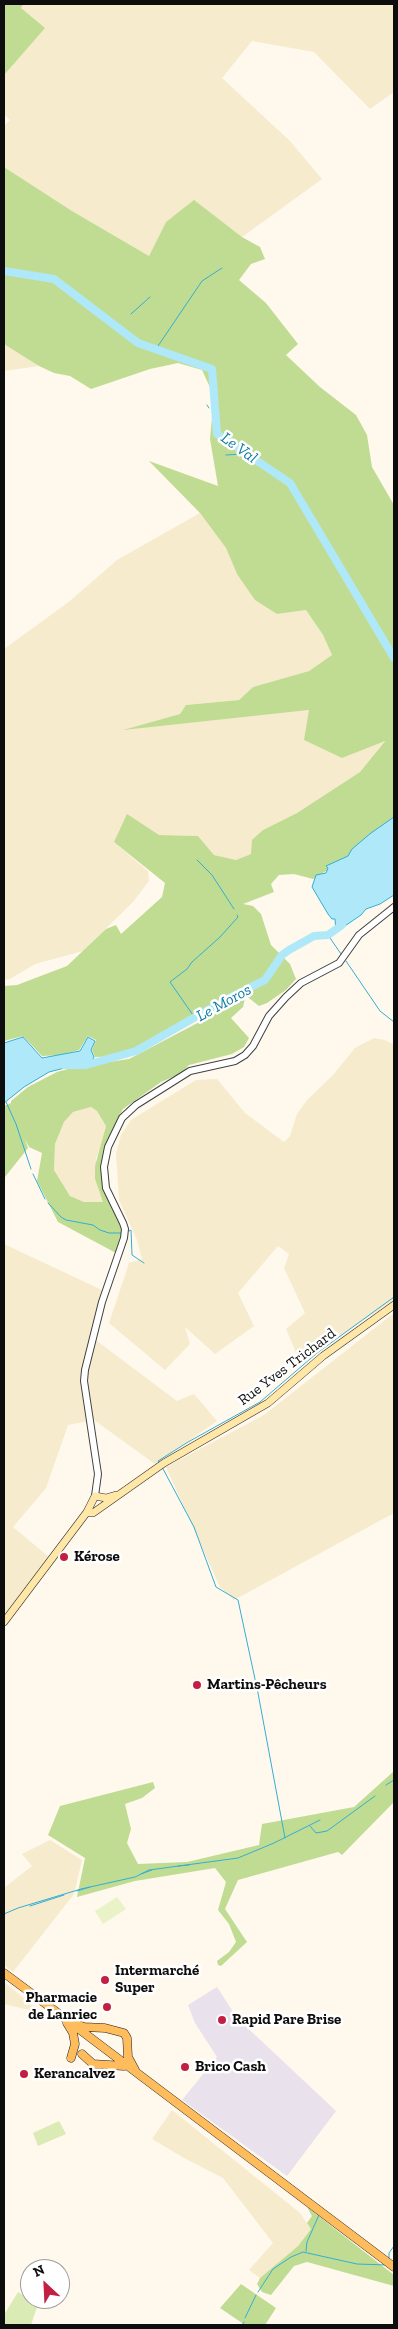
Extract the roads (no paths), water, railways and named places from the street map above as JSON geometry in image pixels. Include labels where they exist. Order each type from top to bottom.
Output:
[{"type":"main road","name":"Rue Yves Trichard","points":[[106,1504],[164,1463],[268,1403],[323,1356],[394,1305]]},
{"type":"main road","points":[[94,1497],[106,1498],[117,1495]]},
{"type":"main road","points":[[94,1497],[99,1504],[106,1504]]},
{"type":"main road","points":[[4,1622],[87,1512],[94,1497]]},
{"type":"main road","points":[[87,1512],[93,1512],[106,1504]]},
{"type":"main road","points":[[4,1973],[394,2268]]},
{"type":"main road","points":[[63,2017],[84,2027],[109,2029],[125,2034],[128,2057],[137,2074]]},
{"type":"main road","points":[[63,2017],[73,2033],[75,2044],[71,2058]]},
{"type":"main road","points":[[109,2029],[114,2039]]},
{"type":"main road","points":[[82,2054],[93,2064],[128,2067]]},
{"type":"street","points":[[94,1497],[98,1478],[84,1370],[102,1302],[124,1238],[125,1229],[123,1223],[106,1188],[104,1167],[108,1147],[122,1118],[136,1105],[190,1071],[235,1061],[245,1056],[253,1046],[269,1016],[286,997],[301,984],[339,963],[359,935],[394,908]]},
{"type":"water","points":[[394,817],[394,895],[380,904],[366,909],[361,915],[336,932],[335,919],[332,919],[328,914],[312,887],[316,875],[326,873],[328,868],[326,866],[348,856],[352,849]]},
{"type":"water","points":[[23,1037],[42,1058],[80,1051],[88,1037],[95,1041],[91,1050],[94,1057],[92,1061],[49,1072],[24,1087],[4,1103],[4,1043]]},
{"type":"waterway","points":[[156,349],[202,281],[222,268]]},
{"type":"waterway","name":"Le Val","points":[[4,271],[54,279],[138,343],[212,369],[217,434],[290,483],[394,658]]},
{"type":"waterway","points":[[131,314],[150,297]]},
{"type":"waterway","points":[[226,455],[243,454]]},
{"type":"waterway","points":[[197,860],[212,875],[234,909]]},
{"type":"waterway","points":[[195,1018],[170,982],[187,969],[192,962],[220,937],[238,917],[237,915]]},
{"type":"waterway","name":"Le Moros","points":[[64,1065],[86,1065],[136,1051],[227,999],[265,980],[282,955],[314,936],[328,935],[342,925]]},
{"type":"waterway","points":[[328,935],[341,954]]},
{"type":"waterway","points":[[346,961],[380,1011],[394,1022]]},
{"type":"waterway","points":[[6,1102],[16,1124],[31,1169]]},
{"type":"waterway","points":[[33,1174],[45,1199]]},
{"type":"waterway","points":[[48,1203],[66,1220],[93,1225],[109,1233],[121,1233]]},
{"type":"waterway","points":[[129,1231],[131,1230],[132,1255],[144,1263]]},
{"type":"waterway","points":[[160,1464],[158,1461],[188,1442],[260,1402],[317,1353],[394,1297]]},
{"type":"waterway","points":[[162,1467],[194,1527],[216,1587],[238,1600],[258,1693],[285,1838]]},
{"type":"waterway","points":[[386,1785],[394,1780]]},
{"type":"waterway","points":[[310,1826],[316,1833],[327,1831],[375,1796]]},
{"type":"waterway","points":[[4,1914],[81,1889],[135,1877],[149,1870],[238,1858],[274,1843],[320,1820]]},
{"type":"waterway","points":[[178,1866],[189,1865]]},
{"type":"waterway","points":[[141,1874],[152,1870]]},
{"type":"waterway","points":[[77,1891],[90,1887]]},
{"type":"waterway","points":[[30,1906],[64,1895]]},
{"type":"waterway","points":[[306,2251],[307,2242],[319,2215]]},
{"type":"waterway","points":[[389,2259],[389,2253],[394,2246]]},
{"type":"waterway","points":[[258,2292],[273,2269],[291,2257],[303,2252],[357,2264],[386,2265]]},
{"type":"waterway","points":[[245,2318],[256,2295]]},
{"type":"place","name":"Kérose","points":[[64,1557]]},
{"type":"place","name":"Martins-Pêcheurs","points":[[197,1685]]},
{"type":"place","name":"Intermarché Super","points":[[105,1980]]},
{"type":"place","name":"Pharmacie de Lanriec","points":[[107,2007]]},
{"type":"place","name":"Rapid Pare Brise","points":[[222,2020]]},
{"type":"place","name":"Brico Cash","points":[[185,2067]]},
{"type":"place","name":"Kerancalvez","points":[[24,2074]]}]
